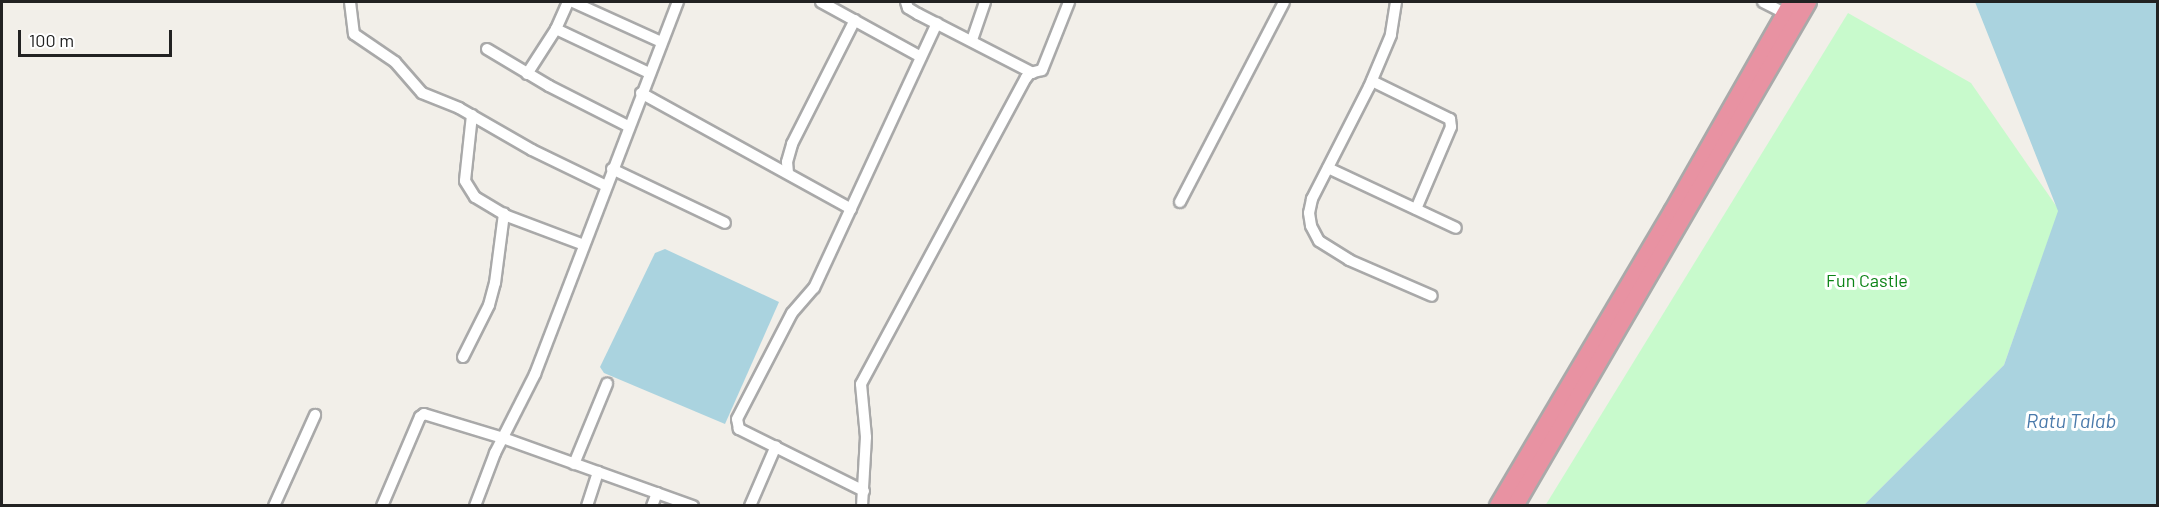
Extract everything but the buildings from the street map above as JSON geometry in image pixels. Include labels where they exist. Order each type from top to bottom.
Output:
[{"type":"highway","points":[[1515,506],[1808,2]]},
{"type":"highway","points":[[1498,506],[1672,212],[1789,7]]},
{"type":"street","points":[[350,2],[353,31],[357,38],[395,63],[422,93],[472,115],[532,150],[606,186]]},
{"type":"street","points":[[527,74],[556,29],[568,2]]},
{"type":"street","points":[[573,2],[661,42]]},
{"type":"street","points":[[475,506],[503,438],[535,374],[628,126],[678,2]]},
{"type":"street","points":[[821,2],[921,57]]},
{"type":"street","points":[[906,2],[908,8],[1033,73]]},
{"type":"street","points":[[972,40],[985,2]]},
{"type":"street","points":[[862,506],[866,437],[861,384],[1026,78],[1042,70],[1069,2]]},
{"type":"street","points":[[1180,202],[1284,2]]},
{"type":"street","points":[[1396,2],[1391,35],[1372,81],[1312,199],[1309,213],[1311,226],[1319,241],[1350,260],[1432,296]]},
{"type":"street","points":[[1763,2],[1789,7]]},
{"type":"street","points":[[788,173],[787,162],[792,144],[855,20]]},
{"type":"street","points":[[864,491],[739,429],[737,418],[792,313],[814,288],[937,23]]},
{"type":"street","points":[[556,29],[649,73]]},
{"type":"street","points":[[487,49],[527,74],[628,126]]},
{"type":"street","points":[[1372,81],[1450,119],[1451,127],[1416,209]]},
{"type":"street","points":[[641,93],[851,209]]},
{"type":"street","points":[[472,115],[465,181],[475,197],[504,214],[584,245]]},
{"type":"street","points":[[1328,168],[1456,228]]},
{"type":"street","points":[[612,169],[725,223]]},
{"type":"street","points":[[463,357],[489,305],[495,283],[504,214]]},
{"type":"street","points":[[574,464],[607,384]]},
{"type":"street","points":[[382,506],[422,415],[428,414],[503,438],[693,506]]},
{"type":"street","points":[[288,506],[276,503],[315,415]]},
{"type":"street","points":[[750,506],[776,446]]},
{"type":"street","points":[[587,506],[598,472]]},
{"type":"street","points":[[652,506],[657,493]]},
{"type":"green space","name":"Fun Castle","points":[[1848,13],[1971,83],[2059,210],[2004,365],[1864,505],[1545,506]]},
{"type":"water","name":"Ratu Talab","points":[[1975,2],[2157,2],[2157,505],[1864,505],[2004,365],[2058,211]]},
{"type":"water","points":[[665,249],[779,302],[725,424],[604,373],[600,367],[655,253]]}]
